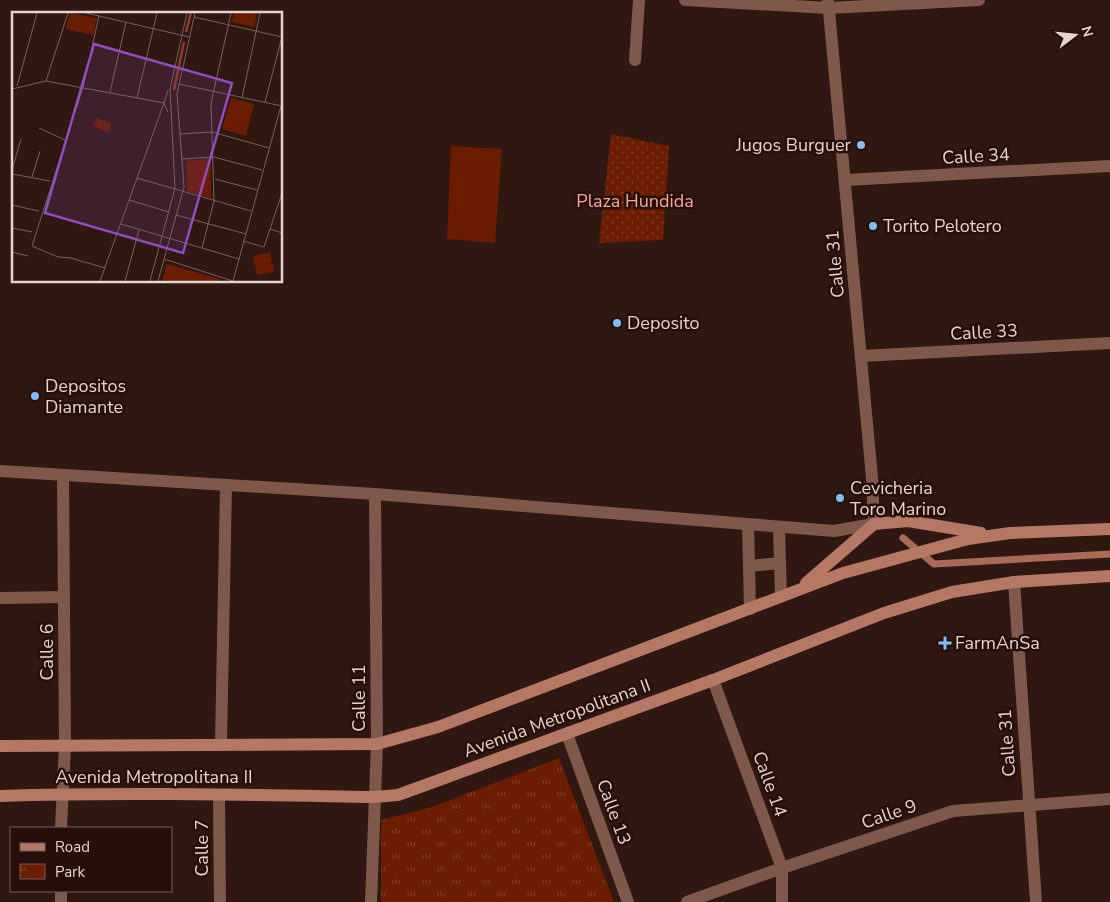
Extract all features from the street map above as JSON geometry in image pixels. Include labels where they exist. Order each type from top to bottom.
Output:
[{"type":"main road","points":[[799,590],[874,524],[908,521],[994,536]]},
{"type":"main road","name":"Avenida Metropolitana II","points":[[0,746],[377,744],[438,727],[843,573],[968,539],[1010,533],[1110,529]]},
{"type":"main road","name":"Avenida Metropolitana II","points":[[0,796],[62,794],[374,797],[398,795],[713,680],[884,613],[952,592],[1014,582],[1110,576]]},
{"type":"street","points":[[635,60],[640,0]]},
{"type":"street","points":[[685,0],[828,4],[979,0]]},
{"type":"street","name":"Calle 31","points":[[828,4],[872,478],[874,524]]},
{"type":"street","name":"Calle 34","points":[[845,180],[1110,166]]},
{"type":"street","name":"Calle 33","points":[[860,356],[1110,343]]},
{"type":"street","points":[[0,471],[375,494],[834,531],[874,524]]},
{"type":"street","name":"Calle 6","points":[[61,827],[64,746],[63,475]]},
{"type":"street","points":[[221,744],[226,485]]},
{"type":"street","name":"Calle 11","points":[[371,902],[377,744],[375,494]]},
{"type":"street","points":[[748,524],[750,609]]},
{"type":"street","points":[[779,527],[780,597]]},
{"type":"street","points":[[749,566],[780,563]]},
{"type":"street","name":"Calle 31","points":[[1014,582],[1036,902]]},
{"type":"street","points":[[0,598],[64,597]]},
{"type":"street","name":"Calle 14","points":[[713,680],[782,868],[782,902]]},
{"type":"street","name":"Calle 13","points":[[567,734],[628,902]]},
{"type":"street","name":"Calle 7","points":[[220,795],[220,902]]},
{"type":"street","name":"Calle 9","points":[[687,902],[953,810],[1110,799]]},
{"type":"green space","name":"Plaza Hundida","points":[[611,134],[669,146],[663,240],[599,243]]},
{"type":"green space","points":[[451,146],[502,149],[495,243],[447,239]]},
{"type":"green space","points":[[559,758],[614,902],[381,902],[381,820],[432,807]]},
{"type":"waterway","points":[[903,538],[934,564],[1110,554]]},
{"type":"place","name":"Jugos Burguer","points":[[861,145]]},
{"type":"place","name":"Torito Pelotero","points":[[873,226]]},
{"type":"place","name":"Deposito","points":[[617,323]]},
{"type":"place","name":"Depositos Diamante","points":[[35,396]]},
{"type":"place","name":"Cevicheria Toro Marino","points":[[840,498]]},
{"type":"place","name":"FarmAnSa","points":[[945,643]]}]
